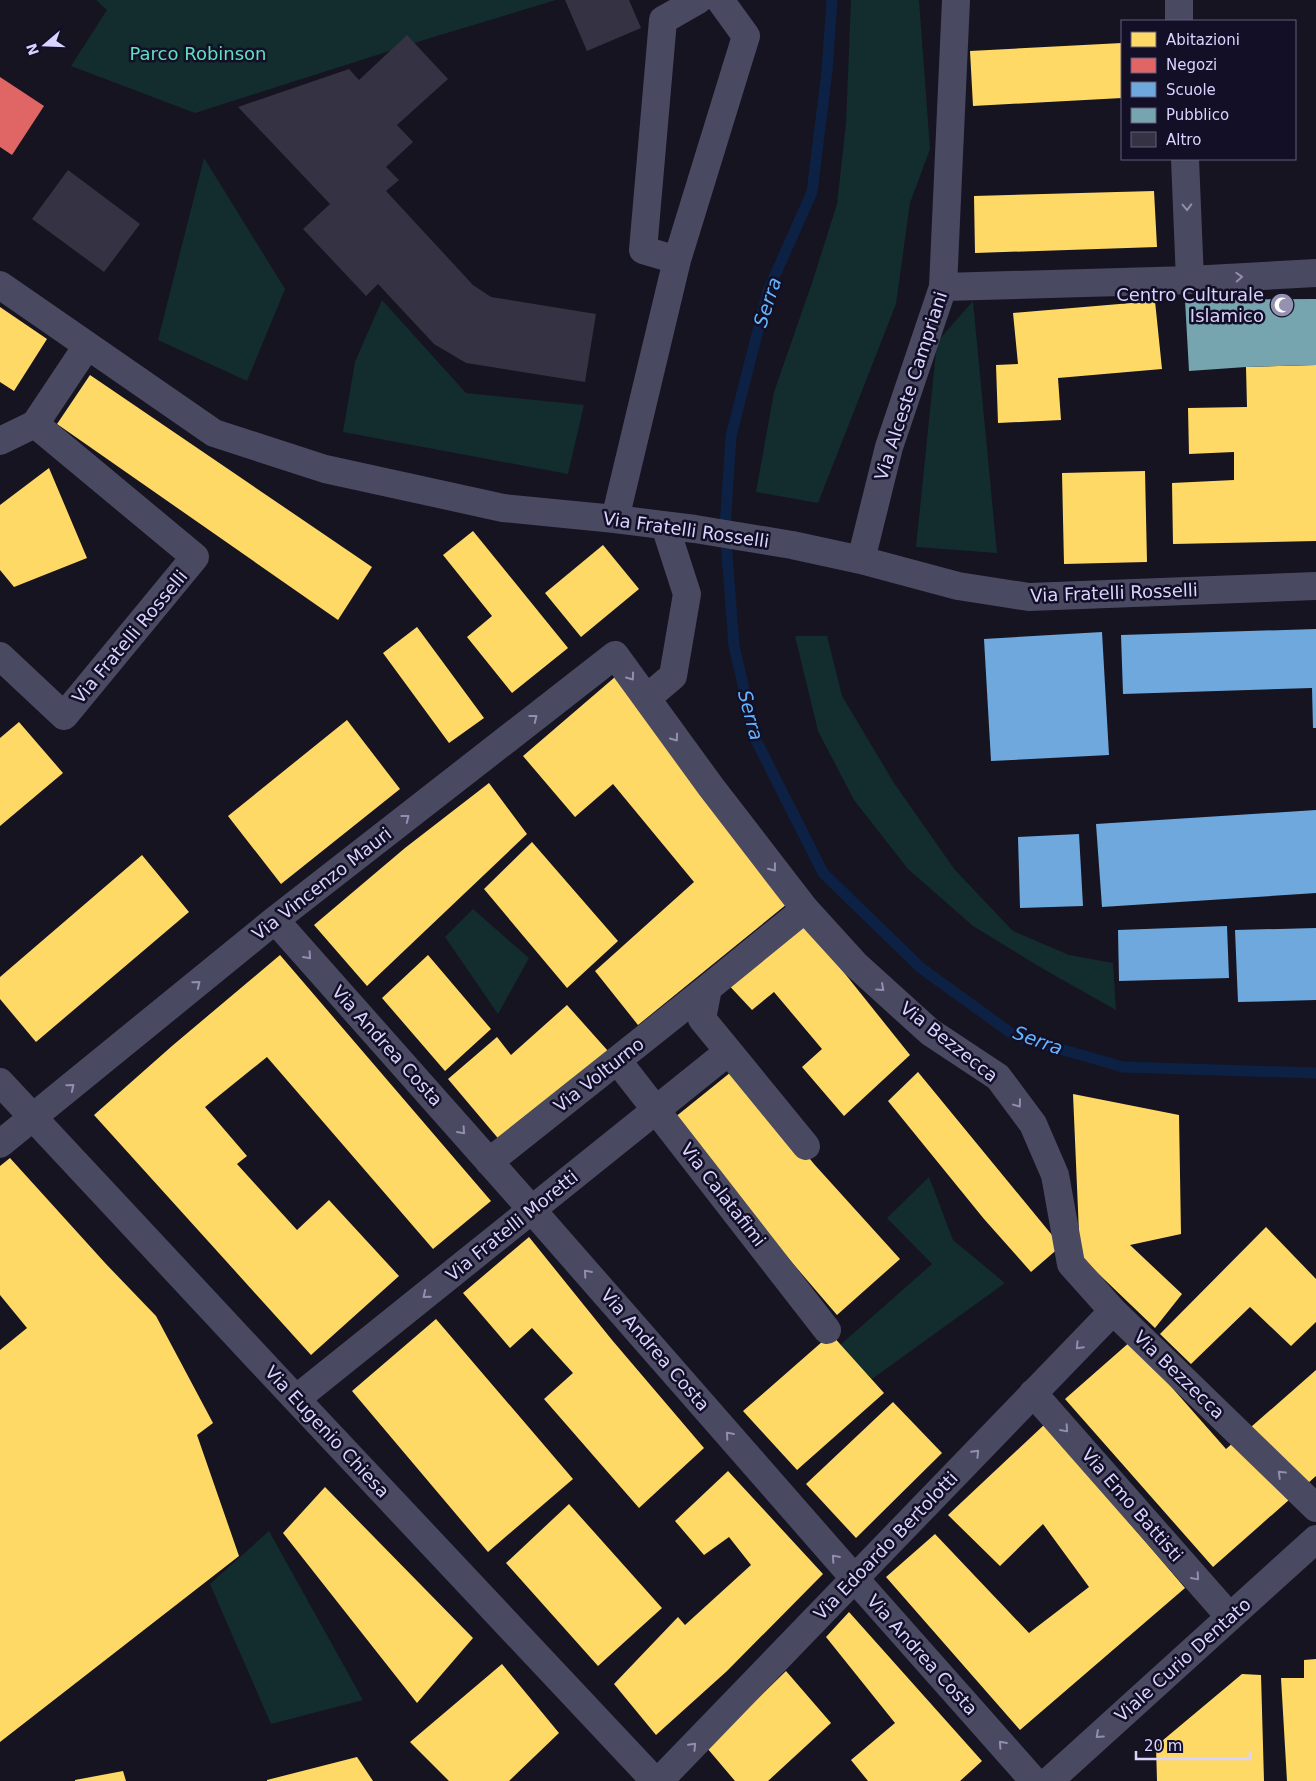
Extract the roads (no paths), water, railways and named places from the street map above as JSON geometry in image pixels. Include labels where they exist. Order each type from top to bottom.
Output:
[{"type":"street","points":[[677,260],[643,250],[663,20],[698,0]]},
{"type":"street","points":[[615,518],[677,260],[746,36],[720,0]]},
{"type":"street","name":"Via Alceste Campriani","points":[[861,560],[889,447],[943,287],[956,0]]},
{"type":"street","points":[[1178,0],[1179,20]]},
{"type":"street","points":[[1185,160],[1190,280]]},
{"type":"street","points":[[943,287],[1190,280],[1316,273]]},
{"type":"street","name":"Via Fratelli Rosselli","points":[[0,285],[214,434],[325,469],[503,508],[615,518],[792,545],[861,560],[958,586],[1029,597],[1316,586]]},
{"type":"street","points":[[0,441],[36,424],[87,346]]},
{"type":"street","name":"Via Fratelli Rosselli","points":[[0,656],[64,716],[195,557],[36,424]]},
{"type":"street","points":[[646,698],[673,676],[687,594],[665,526]]},
{"type":"street","name":"Via Bezzecca","points":[[615,655],[711,787],[805,909],[855,964],[930,1032],[998,1077],[1033,1124],[1055,1175],[1071,1264],[1113,1311],[1316,1508]]},
{"type":"street","name":"Via Vincenzo Mauri","points":[[0,1144],[275,920],[615,655]]},
{"type":"street","name":"Via Volturno","points":[[489,1162],[805,909]]},
{"type":"street","name":"Via Andrea Costa","points":[[275,920],[532,1210],[854,1580],[1034,1781]]},
{"type":"street","points":[[708,988],[702,1019],[806,1146]]},
{"type":"street","name":"Via Fratelli Moretti","points":[[296,1399],[728,1052]]},
{"type":"street","name":"Via Calatafimi","points":[[617,1060],[827,1330]]},
{"type":"street","name":"Via Eugenio Chiesa","points":[[0,1082],[657,1781]]},
{"type":"street","name":"Via Edoardo Bertolotti","points":[[657,1781],[1113,1311]]},
{"type":"street","name":"Via Emo Battisti","points":[[1033,1393],[1230,1617]]},
{"type":"street","name":"Viale Curio Dentato","points":[[1049,1781],[1316,1539]]},
{"type":"waterway","name":"Serra","points":[[832,0],[827,71],[812,192],[768,291],[731,436],[725,528],[734,646],[756,740],[823,873],[921,968],[1015,1036],[1123,1067],[1316,1073]]},
{"type":"place","name":"Centro Culturale Islamico","points":[[1282,305]]},
{"type":"park label","name":"Parco Robinson","points":[[198,54]]}]
